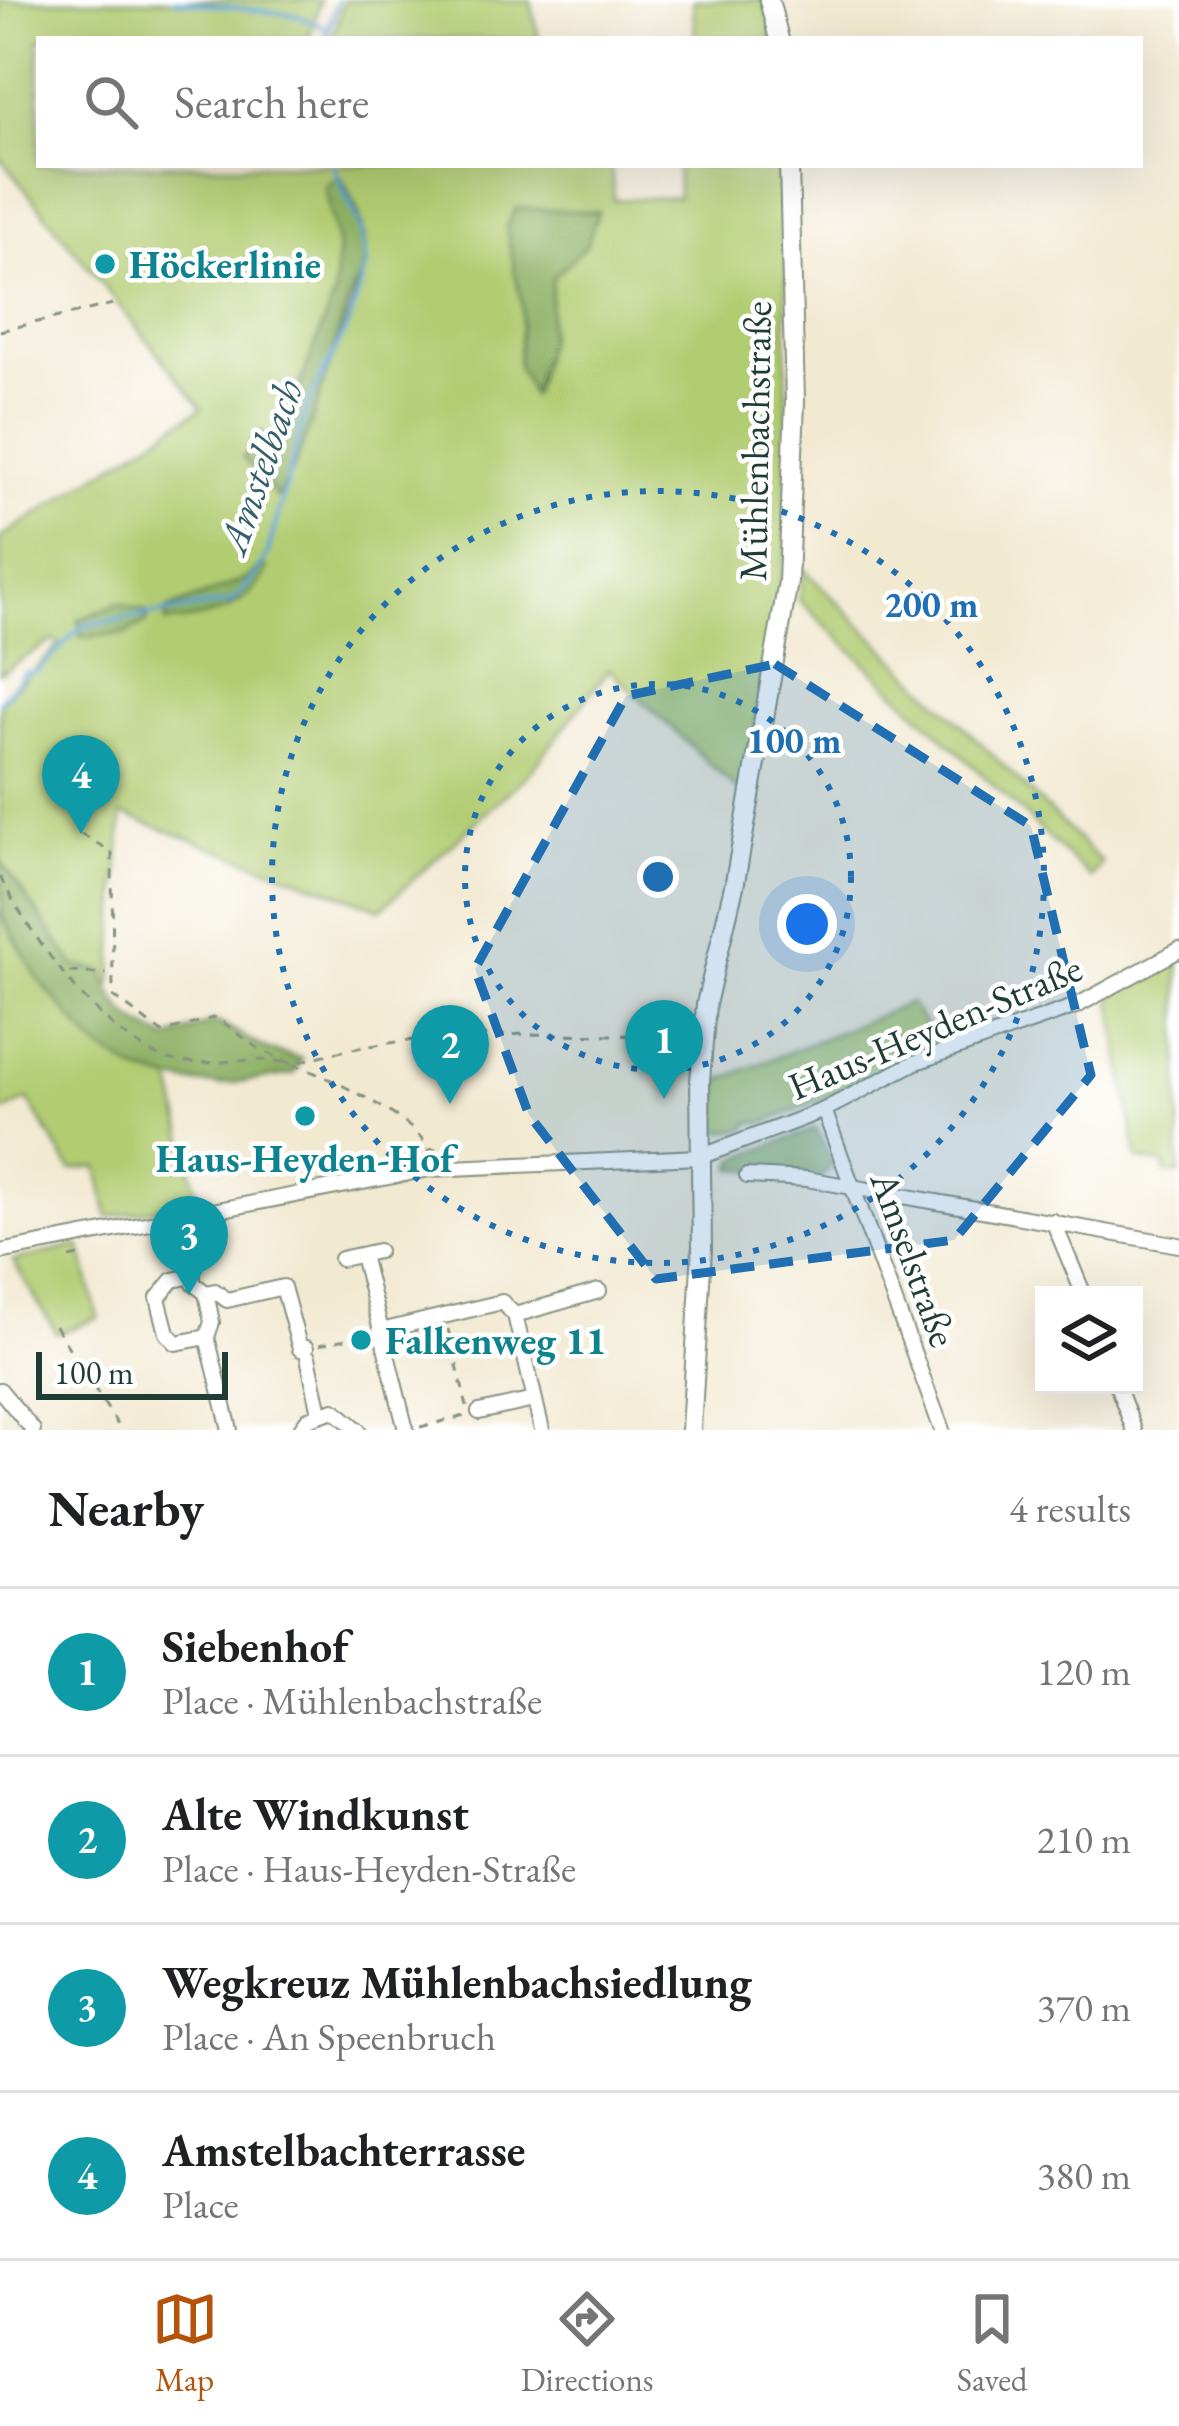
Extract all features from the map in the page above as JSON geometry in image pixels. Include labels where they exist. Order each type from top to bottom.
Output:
[{"type":"street","points":[[769,0],[778,36]]},
{"type":"street","name":"Mühlenbachstraße","points":[[692,1430],[702,1249],[706,1004],[735,882],[788,582],[795,401],[789,168]]},
{"type":"street","name":"Haus-Heyden-Straße","points":[[0,1252],[430,1169],[700,1157],[824,1110],[914,1063],[1076,1006],[1179,950]]},
{"type":"street","name":"Amselstraße","points":[[824,1110],[942,1430]]},
{"type":"street","points":[[747,1176],[851,1188],[1179,1245]]},
{"type":"street","points":[[177,1217],[193,1276],[206,1293],[212,1322],[207,1337],[230,1430]]},
{"type":"street","points":[[1053,1221],[1080,1286]]},
{"type":"street","points":[[341,1259],[370,1253],[381,1330],[406,1430]]},
{"type":"street","points":[[193,1276],[164,1288],[158,1298],[162,1316],[176,1343],[207,1337]]},
{"type":"street","points":[[206,1293],[215,1291],[226,1300],[283,1287],[300,1349],[307,1352],[320,1413]]},
{"type":"street","points":[[515,1315],[598,1291]]},
{"type":"street","points":[[381,1330],[502,1302],[515,1315],[542,1430]]},
{"type":"street","points":[[0,1390],[33,1430]]},
{"type":"street","points":[[1120,1394],[1134,1430]]},
{"type":"street","points":[[474,1414],[534,1400]]},
{"type":"street","points":[[300,1430],[320,1413],[334,1410],[358,1430]]},
{"type":"path","points":[[0,331],[113,304]]},
{"type":"path","points":[[81,834],[112,852],[110,974],[119,1004],[162,1033],[177,1033],[208,1018],[224,1019],[259,1049],[409,1125],[424,1138],[430,1169]]},
{"type":"path","points":[[0,877],[26,924],[110,1025],[163,1057],[292,1064],[348,1048],[456,1040],[693,1037],[698,1003],[706,1004]]},
{"type":"path","points":[[67,972],[110,974]]},
{"type":"path","points":[[445,1316],[474,1414],[473,1430]]},
{"type":"path","points":[[56,1326],[121,1430]]},
{"type":"path","points":[[307,1352],[381,1330]]},
{"type":"path","points":[[406,1430],[474,1414]]},
{"type":"highlighted area","points":[[775,664],[1031,826],[1091,1075],[954,1240],[656,1279],[529,1115],[475,969],[626,696]]},
{"type":"green space","points":[[0,0],[320,0],[310,36],[36,36],[36,168],[611,168],[614,200],[678,197],[677,168],[786,168],[787,545],[744,796],[609,669],[530,772],[381,909],[122,814],[112,982],[108,987],[103,971],[75,966],[0,860],[0,702],[60,645],[54,640],[0,673],[0,538],[202,408],[0,158]],"holes":[[[325,186],[358,286],[293,470],[277,496],[275,450],[334,296],[338,247]],[[597,212],[552,282],[531,394],[518,366],[522,307],[507,228]]]},
{"type":"green space","points":[[344,0],[531,0],[538,36],[333,36]]},
{"type":"green space","points":[[693,0],[763,0],[773,36],[695,36]]},
{"type":"green space","points":[[340,176],[361,223],[364,262],[309,428],[277,497],[243,458],[261,431],[276,449],[334,296],[338,247],[325,186]]},
{"type":"green space","points":[[516,208],[598,212],[587,244],[553,278],[547,342],[532,396],[518,366],[522,307],[506,228]]},
{"type":"green space","points":[[262,564],[267,569],[259,582],[238,603],[196,619],[166,622],[166,610],[248,578]]},
{"type":"green space","points":[[804,569],[1102,863],[1091,878],[799,600]]},
{"type":"green space","points":[[119,603],[147,612],[147,622],[125,634],[81,637],[78,620]]},
{"type":"green space","points":[[0,860],[75,966],[103,971],[113,996],[134,1020],[168,1039],[215,1021],[266,1049],[302,1059],[294,1074],[219,1085],[172,1081],[136,1071],[96,1046],[39,980],[2,917]]},
{"type":"green space","points":[[0,913],[51,992],[91,1036],[141,1070],[172,1081],[198,1201],[108,1217],[98,1167],[71,1170],[28,1100],[0,1113]]},
{"type":"green space","points":[[1177,955],[1179,1175],[1165,1172],[1165,1165],[1137,1159],[1111,994]]},
{"type":"green space","points":[[910,1003],[942,1049],[766,1122],[717,1132],[718,1081]]},
{"type":"green space","points":[[816,1128],[834,1164],[823,1176],[733,1169],[735,1159]]},
{"type":"green space","points":[[80,1245],[98,1318],[57,1334],[13,1261]]},
{"type":"waterway","points":[[174,0],[295,15],[329,29]]},
{"type":"waterway","name":"Amstelbach","points":[[326,36],[338,0]]},
{"type":"waterway","name":"Amstelbach","points":[[0,702],[24,673],[38,671],[83,625],[232,602],[254,578],[267,556],[306,409],[350,320],[366,265],[361,229],[334,168]]},
{"type":"place","name":"Höckerlinie","points":[[105,264]]},
{"type":"place","name":"Amstelbachterrasse","points":[[81,834]]},
{"type":"place","name":"Siebenhof","points":[[664,1099]]},
{"type":"place","name":"Alte Windkunst","points":[[450,1104]]},
{"type":"place","name":"Haus-Heyden-Hof","points":[[305,1116]]},
{"type":"place","name":"Wegkreuz Mühlenbachsiedlung","points":[[189,1295]]},
{"type":"place","name":"Falkenweg 11","points":[[361,1340]]}]
